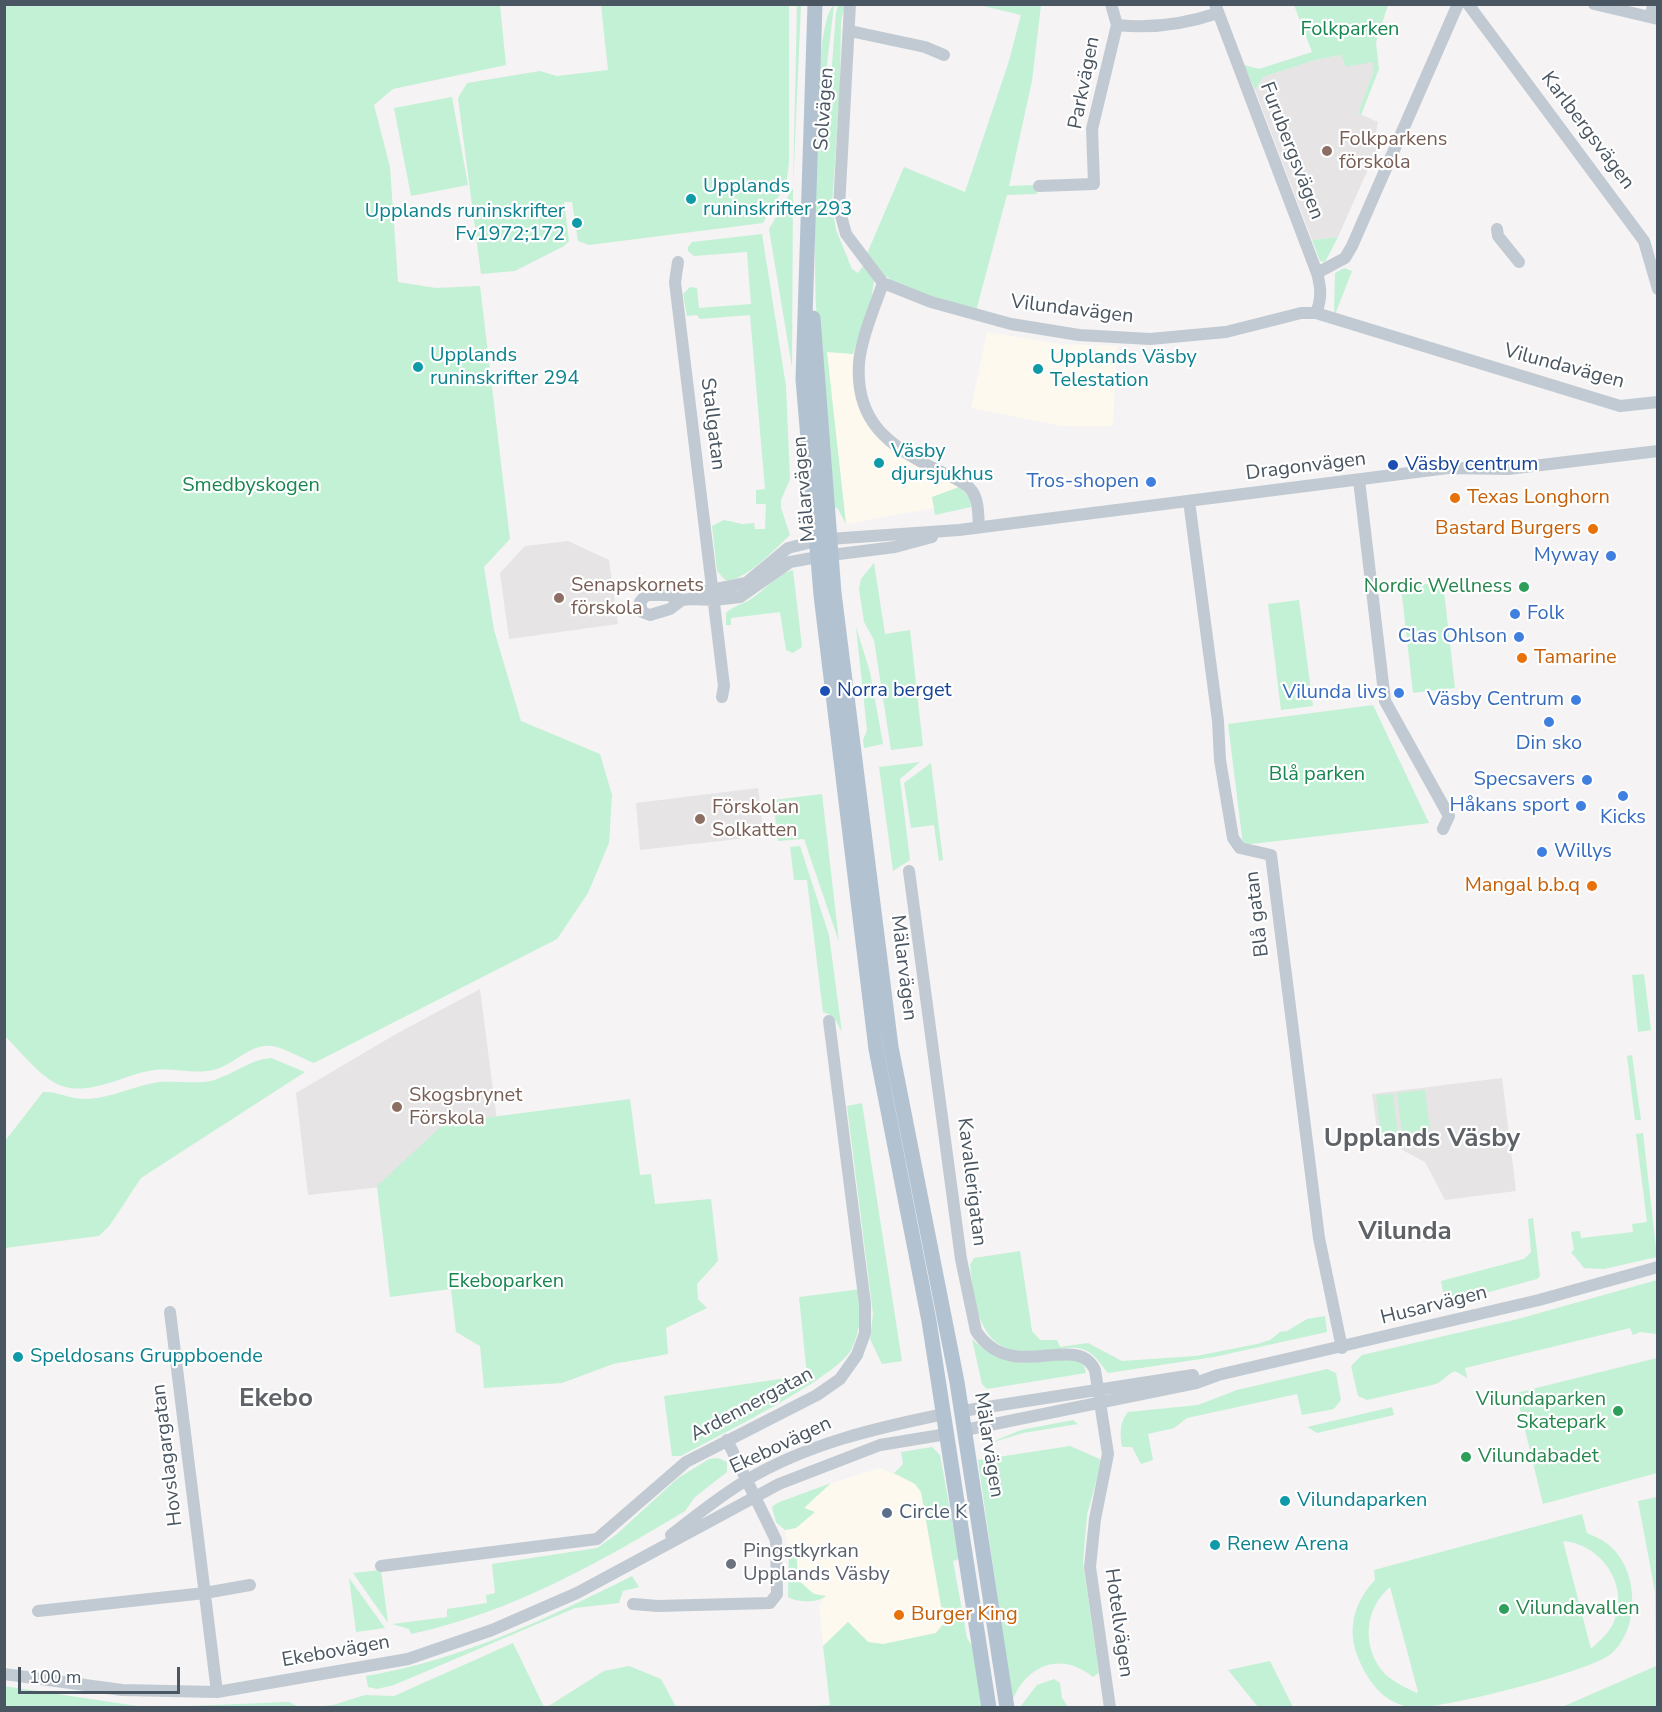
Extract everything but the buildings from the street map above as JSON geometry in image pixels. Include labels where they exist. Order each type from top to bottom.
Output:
[{"type":"main road","name":"Mälarvägen","points":[[815,4],[807,226],[824,556],[876,1049],[929,1321],[989,1707]]},
{"type":"main road","name":"Mälarvägen","points":[[824,556],[896,1077],[962,1411],[1007,1707]]},
{"type":"main road","points":[[944,1414],[962,1411]]},
{"type":"main road","points":[[947,1434],[965,1430]]},
{"type":"street","name":"Solvägen","points":[[850,4],[839,208],[846,234],[883,283]]},
{"type":"street","name":"Parkvägen","points":[[1039,186],[1094,184],[1092,129],[1117,25],[1111,4]]},
{"type":"street","points":[[1317,273],[1345,258],[1352,246],[1458,4]]},
{"type":"street","name":"Karlbergsvägen","points":[[1468,4],[1644,241],[1657,281]]},
{"type":"street","points":[[1594,4],[1654,14]]},
{"type":"street","name":"Parkvägen","points":[[1117,25],[1163,26],[1192,22],[1216,9]]},
{"type":"street","name":"Furubergsvägen","points":[[1216,9],[1317,273],[1321,294],[1316,313]]},
{"type":"street","points":[[850,31],[925,47],[944,55]]},
{"type":"street","points":[[1497,228],[1498,236],[1519,262]]},
{"type":"street","name":"Stallgatan","points":[[678,262],[675,282],[713,595],[723,686],[722,697]]},
{"type":"street","points":[[883,283],[859,361],[864,404],[884,436],[901,452],[947,475],[972,492],[977,501],[980,527]]},
{"type":"street","name":"Vilundavägen","points":[[883,283],[974,315],[1079,335],[1150,339],[1226,332],[1301,313],[1316,313],[1620,406],[1658,402]]},
{"type":"street","name":"Dragonvägen","points":[[823,540],[959,530],[1463,467],[1508,469],[1658,451]]},
{"type":"street","points":[[1359,480],[1385,701],[1449,816],[1443,829]]},
{"type":"street","name":"Blå gatan","points":[[1189,501],[1218,721],[1220,760],[1233,838],[1240,848],[1271,855],[1319,1238],[1342,1348]]},
{"type":"street","name":"Dragonvägen","points":[[824,556],[895,547],[959,530]]},
{"type":"street","points":[[713,595],[746,583],[788,548],[823,540]]},
{"type":"street","points":[[687,599],[701,592],[740,597],[790,562],[824,556]]},
{"type":"street","name":"Kavallerigatan","points":[[909,871],[961,1259],[976,1332],[981,1340],[1005,1355],[1031,1359],[1070,1353],[1083,1355],[1091,1361],[1095,1370],[1100,1396]]},
{"type":"street","name":"Ardennergatan","points":[[381,1566],[597,1539],[686,1462],[817,1395],[840,1379],[857,1356],[864,1333],[864,1294],[829,1021]]},
{"type":"street","name":"Husarvägen","points":[[962,1411],[1196,1383],[1218,1375],[1342,1348],[1566,1293],[1658,1267]]},
{"type":"street","name":"Hovslagargatan","points":[[171,1311],[217,1692]]},
{"type":"street","name":"Husarvägen","points":[[965,1430],[1100,1396]]},
{"type":"street","name":"Hotellvägen","points":[[1100,1396],[1107,1461],[1095,1519],[1090,1567],[1110,1707]]},
{"type":"street","name":"Ekebovägen","points":[[651,1550],[746,1480],[835,1441],[871,1429],[944,1414]]},
{"type":"street","name":"Ekebovägen","points":[[4,1674],[122,1690],[217,1692],[408,1659],[492,1630],[577,1593],[651,1550],[754,1496],[843,1458],[880,1445],[947,1434]]},
{"type":"street","points":[[633,1604],[658,1606],[770,1603],[777,1594],[776,1540],[727,1440]]},
{"type":"street","points":[[38,1611],[250,1586]]},
{"type":"shaded area","name":"Folkparkens förskola","points":[[1341,55],[1373,62],[1373,73],[1358,113],[1378,122],[1376,132],[1381,140],[1338,237],[1312,240],[1255,90],[1263,77],[1315,60]]},
{"type":"shaded area","points":[[987,332],[1060,344],[1117,346],[1113,426],[1062,426],[971,408]]},
{"type":"shaded area","points":[[827,352],[853,354],[853,367],[870,428],[882,442],[896,454],[959,487],[932,497],[934,508],[846,524]]},
{"type":"shaded area","name":"Senapskornets förskola","points":[[568,541],[609,560],[618,624],[509,639],[500,573],[525,546]]},
{"type":"shaded area","name":"Förskolan Solkatten","points":[[758,788],[764,836],[640,850],[636,803]]},
{"type":"shaded area","name":"Skogsbrynet Förskola","points":[[480,989],[497,1121],[409,1184],[308,1195],[296,1093],[396,1034]]},
{"type":"shaded area","points":[[1502,1078],[1516,1191],[1445,1200],[1425,1162],[1378,1137],[1372,1094]]},
{"type":"shaded area","points":[[880,1468],[915,1484],[921,1492],[944,1623],[936,1633],[883,1644],[869,1642],[848,1622],[823,1646],[819,1606],[825,1596],[811,1593],[798,1580],[796,1565],[799,1552],[794,1546],[789,1551],[785,1530],[790,1530],[814,1511],[803,1508],[831,1483]]},
{"type":"green space","name":"Smedbyskogen","points":[[4,5],[500,5],[506,65],[393,89],[374,105],[390,167],[398,282],[436,288],[480,286],[510,539],[484,567],[494,630],[521,721],[600,754],[612,795],[609,843],[588,893],[557,939],[314,1063],[282,1049],[265,1046],[251,1050],[217,1069],[200,1072],[157,1070],[90,1088],[78,1089],[55,1083],[48,1078],[5,1036]]},
{"type":"green space","points":[[601,5],[789,5],[789,163],[786,184],[763,223],[589,245],[578,241],[572,202],[564,202],[569,241],[564,246],[515,271],[481,274],[458,98],[467,83],[540,71],[557,76],[608,70]]},
{"type":"green space","points":[[797,5],[801,5],[793,188]]},
{"type":"green space","points":[[834,5],[823,98],[830,91],[836,13],[838,5],[845,5],[841,21],[840,89],[832,205],[836,230],[852,269],[858,273],[863,266],[874,280],[872,295],[853,354],[827,352],[846,524],[838,509],[830,504],[816,305],[817,96],[826,21]]},
{"type":"green space","points":[[979,5],[1041,5],[1032,81],[1009,186],[1036,185],[1037,194],[1007,195],[976,311],[931,299],[891,281],[888,277],[882,277],[866,256],[904,167],[965,192],[1009,61],[1021,15]]},
{"type":"green space","name":"Folkparken","points":[[1294,5],[1388,5],[1376,42],[1379,69],[1361,115],[1358,113],[1373,73],[1373,62],[1346,67],[1341,55],[1315,60],[1263,77],[1255,90],[1244,65],[1259,69],[1312,52]]},
{"type":"green space","points":[[452,97],[468,185],[411,196],[394,108]]},
{"type":"green space","points":[[793,188],[792,367],[769,229]]},
{"type":"green space","points":[[762,234],[786,386],[790,479],[781,500],[781,508],[790,535],[750,571],[725,580],[717,571],[712,526],[724,520],[742,524],[754,523],[755,529],[765,529],[766,504],[756,504],[756,490],[765,489],[750,315],[700,319],[697,315],[687,316],[683,294],[690,287],[697,288],[699,308],[751,304],[747,252],[694,256],[688,251],[688,247],[692,242]]},
{"type":"green space","points":[[1338,237],[1325,262],[1320,261],[1312,240]]},
{"type":"green space","points":[[1344,268],[1352,271],[1334,317],[1335,273]]},
{"type":"green space","points":[[959,487],[970,498],[971,507],[935,515],[932,497]]},
{"type":"green space","points":[[874,563],[885,634],[910,630],[923,746],[891,750],[874,640],[864,622],[859,589],[861,579]]},
{"type":"green space","points":[[793,570],[802,647],[793,653],[786,650],[780,612],[731,618],[731,625],[726,625],[728,611],[752,598],[781,575]]},
{"type":"green space","points":[[1443,582],[1455,688],[1413,693],[1401,587]]},
{"type":"green space","points":[[1299,600],[1313,706],[1281,710],[1268,604]]},
{"type":"green space","points":[[856,627],[870,672],[883,744],[864,748],[863,740],[867,730]]},
{"type":"green space","name":"Blå parken","points":[[1373,705],[1429,823],[1243,845],[1228,724]]},
{"type":"green space","points":[[920,762],[900,779],[910,860],[893,871],[879,767]]},
{"type":"green space","points":[[931,763],[943,860],[939,861],[934,825],[911,828],[904,783]]},
{"type":"green space","points":[[822,794],[839,942],[804,839],[778,841],[773,800]]},
{"type":"green space","points":[[800,846],[829,935],[842,1032],[833,1016],[823,1012],[807,880],[794,880],[790,847]]},
{"type":"green space","points":[[1644,974],[1651,1030],[1638,1032],[1632,975]]},
{"type":"green space","points":[[1632,1055],[1641,1120],[1635,1120],[1627,1056]]},
{"type":"green space","points":[[271,1058],[305,1072],[141,1178],[110,1225],[99,1236],[5,1248],[5,1141],[43,1092],[82,1099],[97,1098],[160,1082],[211,1081],[255,1062]]},
{"type":"green space","points":[[1425,1090],[1430,1131],[1402,1134],[1397,1093]]},
{"type":"green space","points":[[1393,1094],[1398,1135],[1381,1137],[1376,1095]]},
{"type":"green space","name":"Ekeboparken","points":[[630,1099],[640,1175],[651,1174],[655,1204],[711,1199],[718,1261],[697,1284],[698,1299],[707,1308],[666,1328],[668,1354],[613,1364],[562,1383],[484,1388],[480,1346],[456,1332],[451,1289],[390,1297],[377,1186],[445,1123]]},
{"type":"green space","points":[[862,1103],[902,1361],[882,1364],[870,1339],[873,1314],[847,1106]]},
{"type":"green space","points":[[1643,1133],[1657,1257],[1604,1269],[1584,1268],[1571,1252],[1574,1250],[1571,1232],[1580,1231],[1581,1238],[1633,1232],[1632,1224],[1647,1222],[1636,1134]]},
{"type":"green space","points":[[1533,1218],[1540,1276],[1537,1279],[1445,1304],[1441,1281],[1524,1259],[1531,1252],[1528,1219]]},
{"type":"green space","points":[[1020,1251],[1032,1331],[1040,1340],[1057,1340],[1060,1347],[1088,1343],[1122,1361],[1196,1356],[1257,1344],[1270,1340],[1280,1332],[1287,1331],[1307,1319],[1325,1316],[1327,1332],[1214,1357],[1108,1373],[1092,1354],[1085,1350],[1070,1348],[1023,1352],[1007,1348],[994,1341],[979,1316],[970,1265],[974,1258]]},
{"type":"green space","points":[[1657,1280],[1657,1334],[1640,1332],[1633,1335],[1630,1328],[1465,1368],[1467,1378],[1455,1371],[1432,1385],[1367,1400],[1358,1396],[1351,1366],[1362,1355],[1518,1319]]},
{"type":"green space","points":[[861,1289],[859,1327],[852,1348],[842,1360],[824,1375],[774,1406],[681,1456],[672,1456],[664,1396],[807,1375],[799,1297]]},
{"type":"green space","points":[[972,1339],[998,1358],[1022,1363],[1078,1360],[1084,1366],[1086,1373],[987,1389],[982,1384]]},
{"type":"green space","points":[[1657,1358],[1657,1473],[1543,1504],[1516,1393]]},
{"type":"green space","points":[[1327,1369],[1336,1373],[1341,1400],[1334,1409],[1302,1415],[1297,1394],[1187,1418],[1174,1428],[1148,1434],[1153,1460],[1141,1464],[1132,1447],[1122,1447],[1121,1429],[1128,1412],[1198,1405],[1237,1390]]},
{"type":"green space","points":[[1392,1407],[1394,1415],[1317,1433],[1307,1427]]},
{"type":"green space","points":[[1073,1420],[1078,1424],[1023,1433],[987,1444],[1021,1430]]},
{"type":"green space","points":[[1070,1446],[1102,1460],[1087,1515],[1083,1563],[1099,1673],[1093,1677],[1069,1665],[1057,1663],[1046,1665],[1026,1678],[1012,1701],[978,1460]]},
{"type":"green space","points":[[932,1447],[940,1455],[959,1559],[953,1561],[967,1638],[973,1647],[982,1707],[782,1708],[830,1705],[823,1646],[848,1622],[868,1642],[883,1644],[936,1633],[944,1623],[921,1492],[915,1484],[894,1473],[903,1464],[901,1452]]},
{"type":"green space","points":[[718,1458],[727,1462],[727,1472],[695,1497],[685,1511],[587,1567],[519,1600],[448,1625],[411,1634],[409,1629],[392,1624],[447,1617],[447,1609],[487,1603],[486,1595],[495,1593],[492,1564],[597,1548],[617,1534],[678,1478],[709,1459]]},
{"type":"green space","points":[[831,1483],[804,1508],[815,1512],[796,1528],[785,1530],[776,1522],[772,1507],[777,1503]]},
{"type":"green space","points":[[1657,1497],[1657,1707],[1562,1707],[1656,1666],[1655,1592],[1638,1501]]},
{"type":"green space","points":[[1582,1514],[1587,1533],[1611,1547],[1627,1571],[1631,1585],[1631,1616],[1620,1643],[1611,1654],[1598,1661],[1512,1689],[1449,1703],[1409,1707],[1390,1700],[1376,1688],[1361,1664],[1354,1645],[1355,1615],[1362,1597],[1375,1580],[1374,1570]],"holes":[[[1563,1541],[1590,1550],[1601,1559],[1615,1582],[1618,1610],[1613,1624],[1591,1649]],[[1390,1587],[1418,1692],[1417,1693],[1385,1674],[1372,1653],[1369,1641],[1371,1617],[1381,1596]]]},
{"type":"green space","points":[[799,1545],[804,1547],[797,1560],[798,1580],[814,1594],[826,1596],[818,1600],[797,1600],[788,1597],[789,1551]]},
{"type":"green space","points":[[381,1570],[388,1623],[353,1573]]},
{"type":"green space","points":[[632,1576],[639,1587],[623,1591],[619,1603],[575,1608],[394,1685],[377,1689],[368,1687],[366,1676],[401,1669],[469,1649],[535,1622]]},
{"type":"green space","points":[[349,1578],[385,1628],[356,1632]]},
{"type":"green space","points":[[513,1643],[544,1707],[312,1707],[333,1705],[365,1695],[394,1696]]},
{"type":"green space","points":[[1270,1661],[1293,1707],[1258,1707],[1228,1670]]},
{"type":"green space","points":[[629,1666],[661,1679],[676,1707],[547,1707],[604,1671]]},
{"type":"green space","points":[[1054,1679],[1060,1683],[1062,1698],[1068,1707],[1020,1707],[1037,1685]]},
{"type":"green space","points":[[4,1686],[144,1707],[5,1707]]},
{"type":"green space","points":[[289,1702],[299,1707],[161,1707]]},
{"type":"place","name":"Folkparkens förskola","points":[[1327,151]]},
{"type":"place","name":"Upplands runinskrifter 293","points":[[691,199]]},
{"type":"place","name":"Upplands runinskrifter Fv1972;172","points":[[577,223]]},
{"type":"place","name":"Upplands runinskrifter 294","points":[[418,367]]},
{"type":"place","name":"Upplands Väsby Telestation","points":[[1038,369]]},
{"type":"place","name":"Väsby djursjukhus","points":[[879,463]]},
{"type":"place","name":"Väsby centrum","points":[[1393,465]]},
{"type":"place","name":"Tros-shopen","points":[[1151,482]]},
{"type":"place","name":"Texas Longhorn","points":[[1455,498]]},
{"type":"place","name":"Bastard Burgers","points":[[1593,529]]},
{"type":"place","name":"Myway","points":[[1611,556]]},
{"type":"place","name":"Nordic Wellness","points":[[1524,587]]},
{"type":"place","name":"Senapskornets förskola","points":[[559,598]]},
{"type":"place","name":"Folk","points":[[1515,614]]},
{"type":"place","name":"Clas Ohlson","points":[[1519,637]]},
{"type":"place","name":"Tamarine","points":[[1522,658]]},
{"type":"place","name":"Norra berget","points":[[825,691]]},
{"type":"place","name":"Vilunda livs","points":[[1399,693]]},
{"type":"place","name":"Väsby Centrum","points":[[1576,700]]},
{"type":"place","name":"Din sko","points":[[1549,722]]},
{"type":"place","name":"Specsavers","points":[[1587,780]]},
{"type":"place","name":"Kicks","points":[[1623,796]]},
{"type":"place","name":"Håkans sport","points":[[1581,806]]},
{"type":"place","name":"Förskolan Solkatten","points":[[700,819]]},
{"type":"place","name":"Willys","points":[[1542,852]]},
{"type":"place","name":"Mangal b.b.q","points":[[1592,886]]},
{"type":"place","name":"Skogsbrynet Förskola","points":[[397,1107]]},
{"type":"place","name":"Speldosans Gruppboende","points":[[18,1357]]},
{"type":"place","name":"Vilundaparken Skatepark","points":[[1618,1411]]},
{"type":"place","name":"Vilundabadet","points":[[1466,1457]]},
{"type":"place","name":"Vilundaparken","points":[[1285,1501]]},
{"type":"place","name":"Circle K","points":[[887,1513]]},
{"type":"place","name":"Renew Arena","points":[[1215,1545]]},
{"type":"place","name":"Pingstkyrkan Upplands Väsby","points":[[731,1564]]},
{"type":"place","name":"Vilundavallen","points":[[1504,1609]]},
{"type":"place","name":"Burger King","points":[[899,1615]]},
{"type":"district","name":"Upplands Väsby","points":[[1422,1140]]},
{"type":"district","name":"Vilunda","points":[[1405,1233]]},
{"type":"district","name":"Ekebo","points":[[276,1400]]}]
